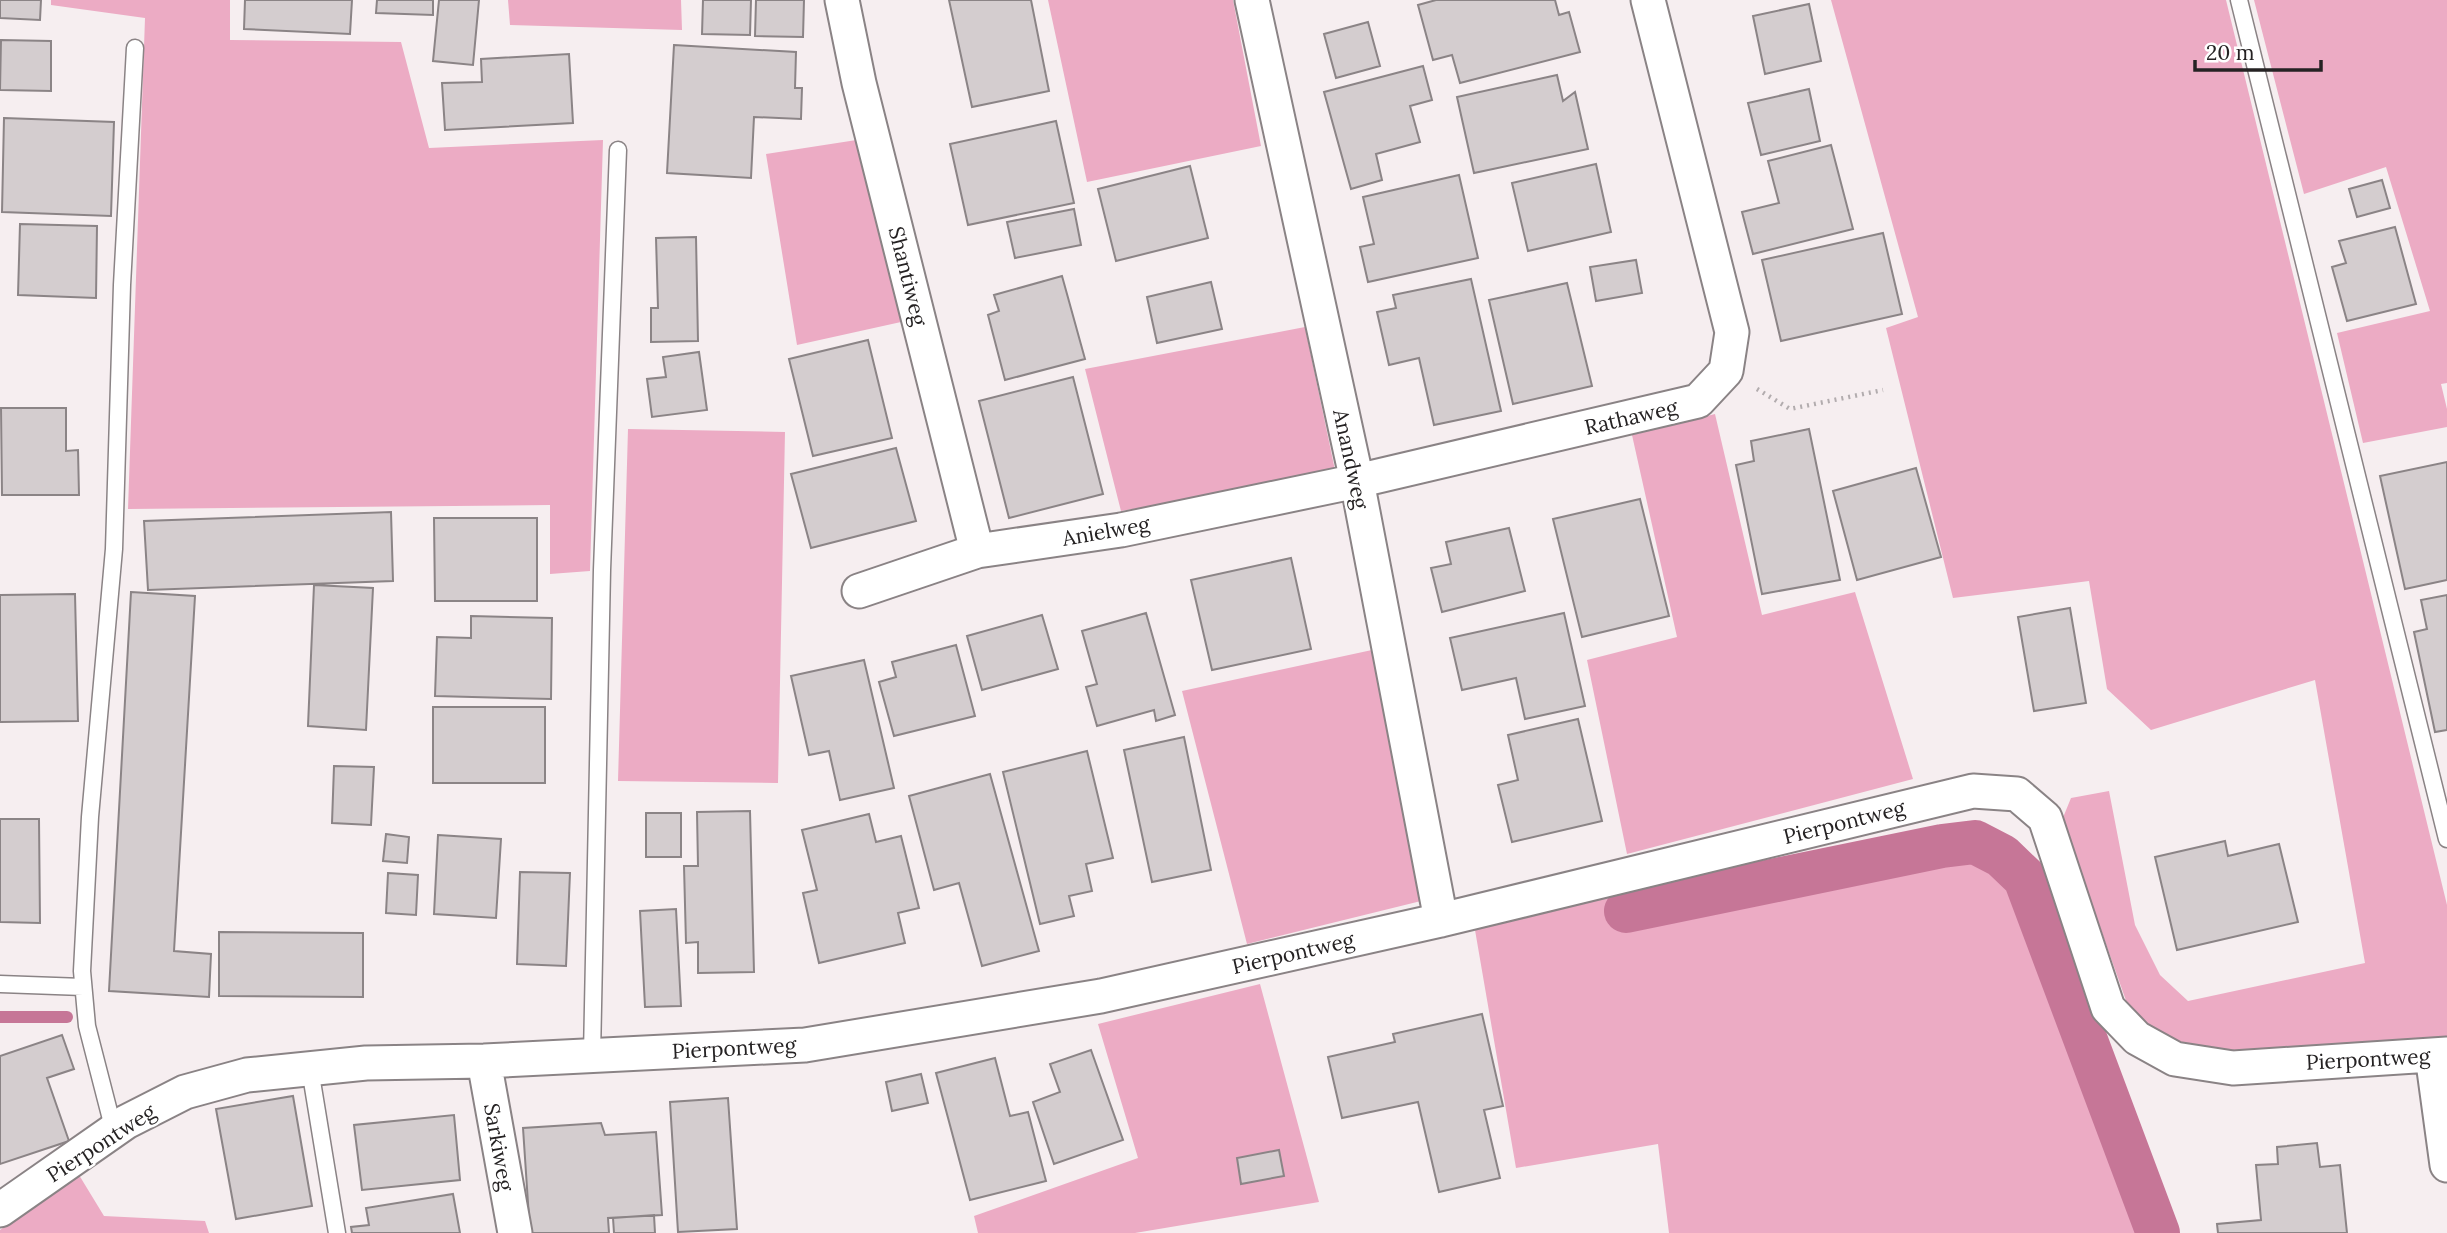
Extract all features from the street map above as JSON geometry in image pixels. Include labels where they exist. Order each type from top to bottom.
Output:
[{"type":"street","name":"Shantiweg","points":[[842,0],[859,83],[977,551]]},
{"type":"street","name":"Anandweg","points":[[1252,0],[1357,481],[1441,920]]},
{"type":"street","points":[[1648,0],[1732,332],[1726,371]]},
{"type":"street","name":"Rathaweg","points":[[1357,481],[1698,401],[1726,371]]},
{"type":"street","name":"Anielweg","points":[[859,591],[977,551],[1121,530],[1357,481]]},
{"type":"street","name":"Pierpontweg","points":[[0,1209],[126,1122],[185,1092],[247,1075],[366,1063],[484,1061],[805,1045],[1101,996],[1441,920],[1973,791],[2017,794],[2045,818],[2108,1008],[2137,1038],[2175,1059],[2233,1068],[2440,1055]]},
{"type":"street","points":[[2440,1055],[2447,1165]]},
{"type":"street","name":"Sarkiweg","points":[[484,1061],[515,1233]]},
{"type":"lane","points":[[2239,0],[2447,839]]},
{"type":"lane","points":[[114,1131],[87,1026],[82,971],[90,817],[114,549],[122,285],[135,48]]},
{"type":"lane","points":[[592,1055],[601,570],[618,150]]},
{"type":"lane","points":[[0,984],[83,987]]},
{"type":"lane","points":[[310,1069],[337,1233]]},
{"type":"path","points":[[1726,371],[1790,409],[1883,390]]},
{"type":"shaded area","points":[[51,0],[230,0],[230,40],[401,42],[429,148],[603,140],[590,571],[550,574],[550,505],[128,509],[145,18],[51,5]]},
{"type":"shaded area","points":[[508,0],[681,0],[682,30],[510,25]]},
{"type":"shaded area","points":[[1048,0],[1233,0],[1261,146],[1087,182]]},
{"type":"shaded area","points":[[1831,0],[2226,0],[2447,905],[2447,1038],[2227,1057],[2170,1042],[2129,1009],[2062,820],[2071,798],[2109,791],[2135,925],[2160,975],[2188,1001],[2365,963],[2315,680],[2151,730],[2107,689],[2089,581],[1953,598],[1886,328],[1918,317]]},
{"type":"shaded area","points":[[2254,0],[2447,0],[2447,383],[2441,384],[2447,409],[2447,427],[2363,443],[2337,333],[2430,311],[2386,167],[2304,194]]},
{"type":"shaded area","points":[[863,139],[901,322],[797,345],[766,154]]},
{"type":"shaded area","points":[[1305,327],[1336,475],[1121,511],[1085,369]]},
{"type":"shaded area","points":[[1715,414],[1762,615],[1855,592],[1913,779],[1627,854],[1587,660],[1677,637],[1632,435]]},
{"type":"shaded area","points":[[628,429],[785,432],[778,783],[618,781]]},
{"type":"shaded area","points":[[1372,650],[1421,901],[1247,944],[1182,691]]},
{"type":"shaded area","points":[[1975,842],[2002,856],[2025,878],[2158,1233],[1669,1233],[1658,1144],[1516,1168],[1475,930],[1625,891],[1626,911],[1942,846]]},
{"type":"shaded area","points":[[1260,984],[1319,1202],[1135,1233],[978,1233],[974,1216],[1138,1158],[1098,1024]]},
{"type":"shaded area","points":[[79,1175],[104,1216],[205,1221],[209,1233],[0,1233],[0,1230]]},
{"type":"building","points":[[0,0],[41,0],[40,20],[0,18]]},
{"type":"building","points":[[245,0],[352,0],[350,34],[244,29]]},
{"type":"building","points":[[377,0],[433,0],[433,15],[376,13]]},
{"type":"building","points":[[439,0],[479,0],[473,65],[433,61]]},
{"type":"building","points":[[703,0],[751,0],[750,35],[702,34]]},
{"type":"building","points":[[756,0],[804,0],[803,37],[755,36]]},
{"type":"building","points":[[949,0],[1031,0],[1049,91],[972,107]]},
{"type":"building","points":[[1436,0],[1555,0],[1559,15],[1569,12],[1580,52],[1460,83],[1452,55],[1433,60],[1418,5]]},
{"type":"building","points":[[1809,4],[1821,61],[1765,74],[1753,16]]},
{"type":"building","points":[[1368,22],[1380,66],[1336,78],[1324,34]]},
{"type":"building","points":[[1,40],[51,41],[51,91],[0,90]]},
{"type":"building","points":[[674,45],[796,52],[795,88],[802,88],[801,119],[754,117],[751,178],[667,173]]},
{"type":"building","points":[[569,54],[573,123],[445,130],[442,83],[482,82],[481,59]]},
{"type":"building","points":[[1423,66],[1432,100],[1410,106],[1420,142],[1376,154],[1382,180],[1351,189],[1324,92]]},
{"type":"building","points":[[1557,75],[1563,101],[1575,92],[1588,149],[1474,173],[1457,97]]},
{"type":"building","points":[[1809,89],[1820,141],[1761,155],[1748,103]]},
{"type":"building","points":[[4,118],[114,122],[111,216],[2,212]]},
{"type":"building","points":[[1056,121],[1074,203],[968,225],[950,144]]},
{"type":"building","points":[[1831,145],[1853,229],[1753,254],[1742,212],[1779,203],[1768,161]]},
{"type":"building","points":[[1596,164],[1611,232],[1528,251],[1512,183]]},
{"type":"building","points":[[1190,166],[1208,238],[1116,261],[1098,189]]},
{"type":"building","points":[[1459,175],[1478,258],[1368,282],[1360,247],[1374,244],[1363,197]]},
{"type":"building","points":[[2382,180],[2390,208],[2357,217],[2349,189]]},
{"type":"building","points":[[1074,209],[1081,245],[1015,258],[1007,222]]},
{"type":"building","points":[[20,224],[97,226],[96,298],[18,295]]},
{"type":"building","points":[[2395,227],[2416,304],[2347,321],[2332,267],[2346,263],[2339,241]]},
{"type":"building","points":[[1883,233],[1902,314],[1781,341],[1762,260]]},
{"type":"building","points":[[696,237],[698,341],[651,342],[651,308],[658,308],[656,238]]},
{"type":"building","points":[[1636,260],[1642,293],[1596,301],[1590,267]]},
{"type":"building","points":[[1062,276],[1085,359],[1005,380],[988,315],[999,311],[994,295]]},
{"type":"building","points":[[1471,279],[1501,411],[1434,425],[1419,358],[1389,365],[1377,312],[1396,308],[1393,295]]},
{"type":"building","points":[[1211,282],[1222,329],[1157,343],[1147,297]]},
{"type":"building","points":[[1567,283],[1592,386],[1513,404],[1489,300]]},
{"type":"building","points":[[868,340],[892,438],[813,456],[789,359]]},
{"type":"building","points":[[699,352],[707,410],[652,417],[647,379],[666,377],[663,357]]},
{"type":"building","points":[[1073,377],[1103,494],[1009,518],[979,401]]},
{"type":"building","points":[[1,408],[66,408],[66,451],[78,450],[79,495],[2,495]]},
{"type":"building","points":[[1809,429],[1840,580],[1762,594],[1736,465],[1754,461],[1751,441]]},
{"type":"building","points":[[896,448],[916,521],[811,548],[791,474]]},
{"type":"building","points":[[2447,462],[2447,580],[2405,589],[2380,476]]},
{"type":"building","points":[[1916,468],[1941,557],[1857,580],[1833,491]]},
{"type":"building","points":[[1640,499],[1669,616],[1582,637],[1553,519]]},
{"type":"building","points":[[391,512],[393,581],[148,590],[144,521]]},
{"type":"building","points":[[434,518],[537,518],[537,601],[435,601]]},
{"type":"building","points":[[1509,528],[1525,591],[1442,612],[1431,568],[1451,564],[1446,542]]},
{"type":"building","points":[[1291,558],[1311,649],[1212,670],[1191,580]]},
{"type":"building","points":[[314,585],[373,588],[366,730],[308,726]]},
{"type":"building","points":[[131,592],[195,596],[174,951],[211,954],[209,997],[109,991]]},
{"type":"building","points":[[75,594],[78,721],[0,722],[0,595]]},
{"type":"building","points":[[2447,595],[2447,730],[2435,732],[2414,632],[2427,629],[2421,600]]},
{"type":"building","points":[[2070,608],[2086,703],[2034,711],[2018,617]]},
{"type":"building","points":[[1146,613],[1175,715],[1156,721],[1154,710],[1097,726],[1086,687],[1097,684],[1082,631]]},
{"type":"building","points":[[1564,613],[1585,706],[1525,719],[1516,678],[1462,690],[1450,638]]},
{"type":"building","points":[[1042,615],[1058,669],[982,690],[967,636]]},
{"type":"building","points":[[471,616],[552,618],[551,699],[435,696],[437,637],[471,638]]},
{"type":"building","points":[[956,645],[975,716],[894,736],[879,682],[896,677],[892,662]]},
{"type":"building","points":[[864,660],[894,788],[840,800],[829,751],[809,755],[791,676]]},
{"type":"building","points":[[433,707],[545,707],[545,783],[433,783]]},
{"type":"building","points":[[1578,719],[1602,821],[1512,842],[1498,785],[1518,780],[1508,735]]},
{"type":"building","points":[[1184,737],[1211,870],[1152,882],[1124,750]]},
{"type":"building","points":[[1087,751],[1113,858],[1086,864],[1092,891],[1069,896],[1074,916],[1040,924],[1003,772]]},
{"type":"building","points":[[334,766],[374,767],[371,825],[332,823]]},
{"type":"building","points":[[990,774],[1039,951],[982,966],[959,883],[934,890],[909,796]]},
{"type":"building","points":[[750,811],[754,972],[698,973],[698,942],[686,943],[684,866],[698,866],[697,812]]},
{"type":"building","points":[[646,813],[681,813],[681,857],[646,857]]},
{"type":"building","points":[[869,814],[876,842],[901,836],[919,908],[898,913],[905,943],[819,963],[803,893],[817,890],[802,830]]},
{"type":"building","points":[[0,819],[39,819],[40,923],[0,922]]},
{"type":"building","points":[[386,834],[409,837],[407,863],[383,861]]},
{"type":"building","points":[[438,835],[501,839],[496,918],[434,914]]},
{"type":"building","points":[[2225,841],[2228,856],[2279,844],[2298,922],[2177,950],[2155,857]]},
{"type":"building","points":[[520,872],[570,873],[566,966],[517,964]]},
{"type":"building","points":[[388,873],[418,875],[416,915],[386,913]]},
{"type":"building","points":[[676,909],[681,1006],[645,1007],[640,911]]},
{"type":"building","points":[[219,932],[363,933],[363,997],[219,996]]},
{"type":"building","points":[[1482,1014],[1503,1106],[1484,1110],[1500,1178],[1439,1192],[1418,1102],[1342,1118],[1328,1057],[1395,1042],[1393,1034]]},
{"type":"building","points":[[62,1035],[74,1069],[47,1078],[69,1141],[0,1164],[0,1056]]},
{"type":"building","points":[[1091,1050],[1123,1140],[1054,1164],[1033,1102],[1060,1092],[1050,1064]]},
{"type":"building","points":[[995,1058],[1010,1116],[1028,1112],[1046,1181],[970,1200],[936,1073]]},
{"type":"building","points":[[921,1074],[928,1103],[892,1111],[886,1082]]},
{"type":"building","points":[[293,1096],[312,1206],[236,1219],[216,1109]]},
{"type":"building","points":[[728,1098],[737,1229],[678,1232],[670,1102]]},
{"type":"building","points":[[454,1115],[460,1180],[362,1190],[354,1125]]},
{"type":"building","points":[[601,1123],[605,1135],[656,1132],[662,1215],[608,1218],[609,1233],[530,1233],[523,1128]]},
{"type":"building","points":[[2317,1143],[2320,1167],[2340,1165],[2347,1233],[2218,1233],[2217,1224],[2261,1220],[2256,1165],[2278,1164],[2277,1147]]},
{"type":"building","points":[[1279,1150],[1284,1176],[1241,1184],[1237,1158]]},
{"type":"building","points":[[453,1194],[460,1233],[352,1233],[351,1227],[369,1225],[366,1208]]},
{"type":"building","points":[[654,1215],[655,1233],[614,1233],[613,1218]]},
{"type":"waterway","points":[[1626,911],[1942,846],[1975,842],[2002,856],[2025,878],[2158,1233]]},
{"type":"waterway","points":[[0,1017],[67,1017]]}]
